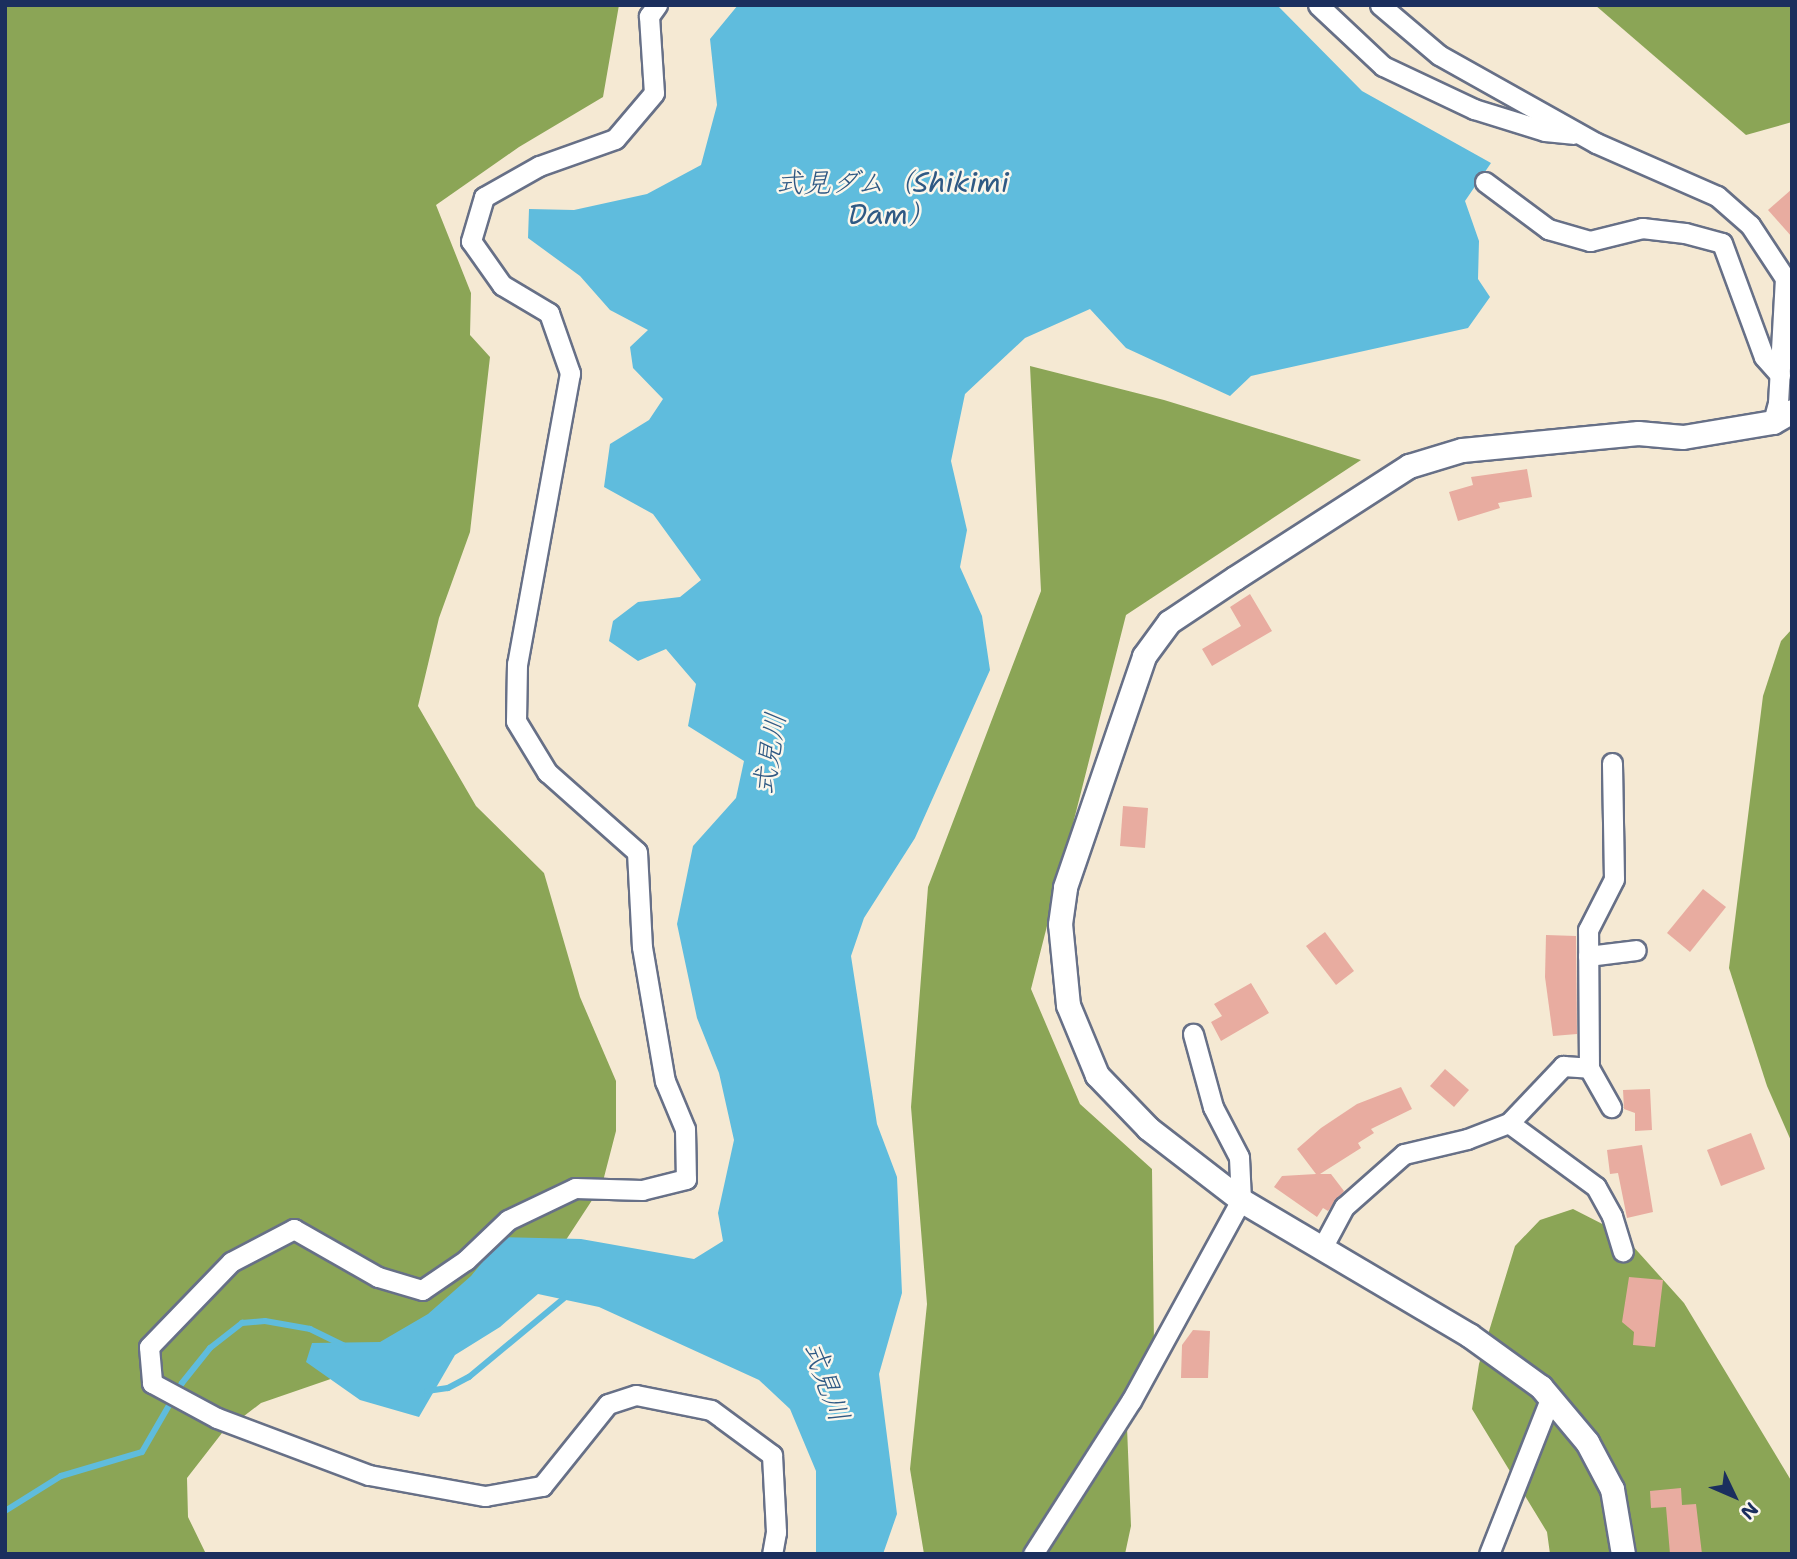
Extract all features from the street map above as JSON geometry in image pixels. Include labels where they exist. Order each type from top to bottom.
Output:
[{"type":"street","points":[[657,5],[649,16],[654,93],[615,139],[539,166],[484,197],[471,242],[502,285],[549,313],[570,373],[517,664],[516,721],[547,772],[637,852],[642,947],[665,1081],[685,1129],[686,1179],[642,1191],[575,1188],[508,1220],[466,1260],[422,1290],[377,1277],[294,1229],[231,1262],[149,1347],[152,1383],[217,1418],[369,1475],[485,1496],[542,1486],[608,1404],[636,1395],[710,1410],[772,1455],[776,1532],[772,1554]]},
{"type":"street","points":[[1318,5],[1383,66],[1474,108],[1545,131],[1583,135]]},
{"type":"street","points":[[1380,5],[1439,55],[1583,135],[1717,196],[1750,225],[1784,278],[1780,375],[1784,407],[1684,437],[1638,433],[1538,439],[1462,450],[1409,466],[1169,622],[1144,656],[1065,887],[1060,924],[1068,1005],[1097,1075],[1124,1106],[1241,1200],[1469,1335],[1551,1397],[1587,1441],[1612,1489],[1623,1554]]},
{"type":"street","points":[[1485,182],[1548,229],[1590,241],[1642,229],[1685,233],[1722,243],[1764,357],[1780,375]]},
{"type":"street","points":[[1611,1107],[1589,1068],[1588,930],[1614,879],[1612,763]]},
{"type":"street","points":[[1588,956],[1636,950]]},
{"type":"street","points":[[1033,1554],[1131,1401],[1241,1200],[1239,1157],[1213,1107],[1193,1034]]},
{"type":"street","points":[[1322,1248],[1344,1207],[1404,1154],[1467,1139],[1509,1123],[1563,1066],[1589,1068]]},
{"type":"street","points":[[1509,1123],[1596,1187],[1612,1216],[1623,1251]]},
{"type":"street","points":[[1489,1554],[1551,1397]]},
{"type":"green space","points":[[5,5],[619,5],[603,97],[519,147],[436,205],[471,293],[470,335],[490,357],[470,532],[439,618],[418,706],[476,806],[544,873],[580,997],[616,1081],[616,1131],[602,1185],[543,1275],[470,1331],[261,1403],[222,1433],[187,1478],[188,1517],[206,1554],[5,1554]]},
{"type":"green space","points":[[1595,5],[1792,5],[1792,122],[1746,135]]},
{"type":"green space","points":[[1030,366],[1164,400],[1361,460],[1126,615],[1031,989],[1080,1104],[1152,1169],[1154,1345],[1127,1427],[1131,1526],[1125,1554],[924,1554],[910,1469],[927,1304],[911,1107],[928,887],[1041,591]]},
{"type":"green space","points":[[1792,629],[1792,1143],[1767,1086],[1729,968],[1763,696],[1781,641]]},
{"type":"green space","points":[[1573,1209],[1622,1234],[1684,1303],[1792,1482],[1792,1554],[1550,1554],[1547,1532],[1472,1409],[1479,1364],[1515,1246],[1540,1220]]},
{"type":"water","name":"式見ダム（Shikimi Dam）","points":[[738,5],[1277,5],[1362,91],[1491,163],[1465,201],[1479,241],[1478,279],[1490,297],[1468,328],[1251,376],[1230,396],[1126,348],[1090,309],[1025,338],[965,394],[951,461],[967,530],[960,567],[982,616],[990,670],[915,838],[864,918],[851,956],[877,1124],[897,1177],[902,1293],[879,1374],[897,1514],[883,1554],[816,1554],[816,1471],[790,1409],[759,1380],[599,1307],[538,1294],[500,1327],[455,1355],[419,1417],[360,1400],[306,1362],[312,1343],[380,1342],[428,1314],[471,1276],[503,1237],[581,1239],[694,1259],[723,1241],[718,1213],[734,1140],[719,1073],[697,1018],[677,924],[693,846],[736,798],[744,761],[688,726],[696,684],[666,649],[638,661],[609,641],[613,621],[638,602],[680,597],[701,580],[653,514],[604,487],[610,444],[649,420],[663,399],[633,368],[630,347],[648,330],[610,310],[580,276],[528,238],[529,209],[574,210],[647,194],[701,165],[717,105],[710,39]]},
{"type":"building","points":[[1792,189],[1792,237],[1768,210]]},
{"type":"building","points":[[1527,469],[1532,497],[1498,503],[1500,508],[1458,521],[1449,492],[1473,485],[1471,477]]},
{"type":"building","points":[[1250,594],[1272,631],[1212,666],[1202,649],[1241,626],[1230,607]]},
{"type":"building","points":[[1123,806],[1148,808],[1145,848],[1120,846]]},
{"type":"building","points":[[1703,889],[1726,907],[1690,952],[1667,933]]},
{"type":"building","points":[[1325,932],[1354,971],[1336,985],[1306,946]]},
{"type":"building","points":[[1546,935],[1576,936],[1577,1034],[1553,1036],[1545,977]]},
{"type":"building","points":[[1251,983],[1269,1013],[1221,1041],[1211,1022],[1222,1016],[1214,1004]]},
{"type":"building","points":[[1445,1069],[1469,1090],[1454,1107],[1430,1086]]},
{"type":"building","points":[[1401,1087],[1412,1109],[1371,1129],[1374,1133],[1358,1143],[1361,1148],[1320,1174],[1331,1174],[1344,1191],[1328,1211],[1323,1208],[1317,1217],[1274,1187],[1282,1176],[1316,1174],[1297,1149],[1321,1128],[1357,1104]]},
{"type":"building","points":[[1650,1089],[1652,1130],[1635,1131],[1635,1113],[1624,1109],[1623,1090]]},
{"type":"building","points":[[1751,1133],[1765,1169],[1721,1186],[1707,1150]]},
{"type":"building","points":[[1642,1145],[1653,1212],[1627,1218],[1618,1173],[1610,1174],[1607,1150]]},
{"type":"building","points":[[1629,1277],[1663,1280],[1655,1347],[1633,1345],[1634,1332],[1622,1322]]},
{"type":"building","points":[[1193,1330],[1210,1331],[1208,1378],[1181,1378],[1182,1345]]},
{"type":"building","points":[[1681,1488],[1682,1505],[1696,1504],[1702,1554],[1670,1554],[1666,1507],[1651,1508],[1650,1491]]},
{"type":"waterway","points":[[427,1391],[448,1388],[469,1377],[569,1294]]},
{"type":"waterway","points":[[5,1511],[61,1476],[142,1452],[182,1383],[210,1348],[242,1323],[265,1321],[310,1329],[343,1345]]},
{"type":"water label","name":"式見川","points":[[769,754]]},
{"type":"water label","name":"式見川","points":[[827,1381]]}]
